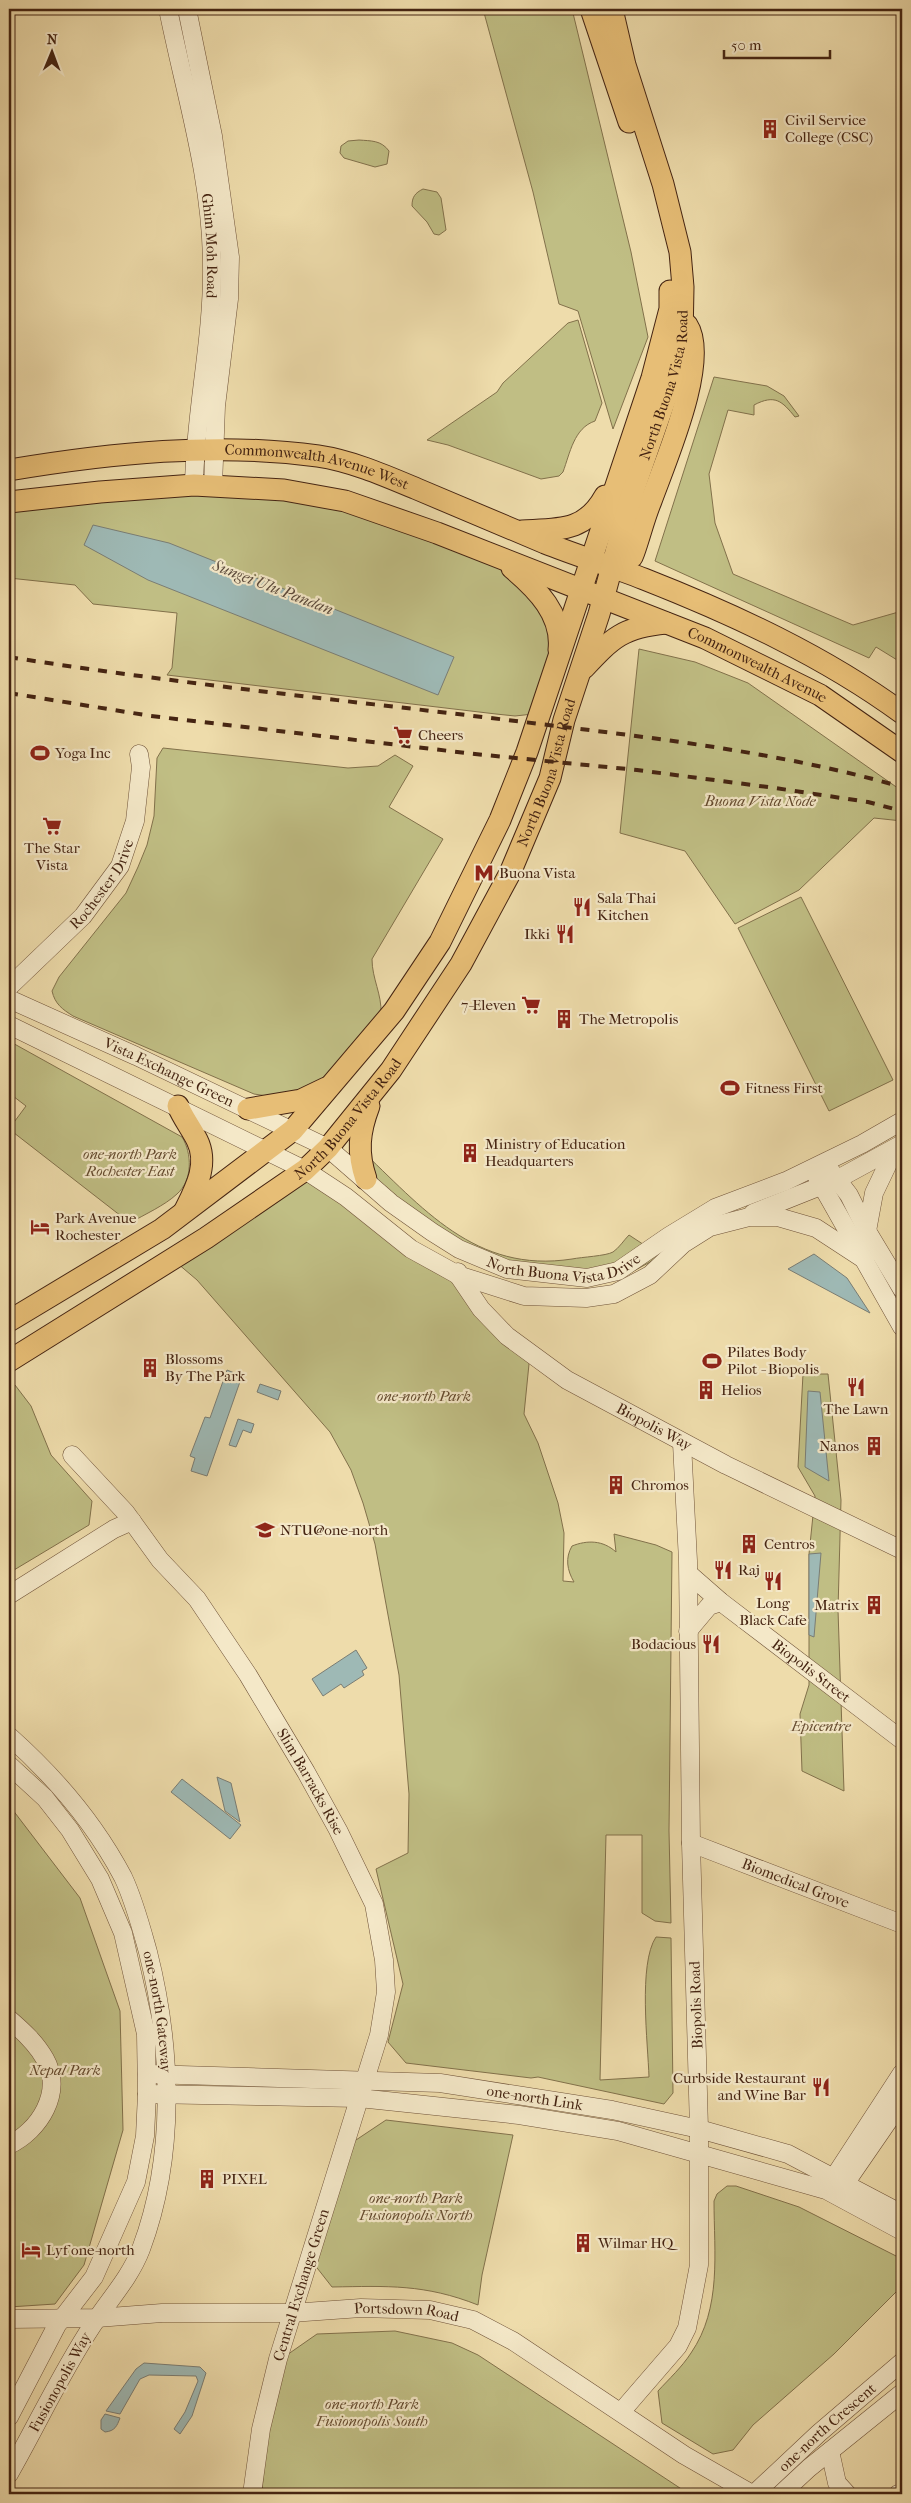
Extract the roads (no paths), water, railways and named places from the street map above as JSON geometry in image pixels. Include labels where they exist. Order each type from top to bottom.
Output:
[{"type":"main road","name":"North Buona Vista Road","points":[[9,1361],[206,1238],[305,1170],[328,1148],[376,1092],[461,964],[510,873],[550,778],[579,673],[604,597],[601,563],[621,468],[662,345],[670,309],[671,272],[667,239],[651,182],[610,70],[591,9]]},
{"type":"main road","name":"North Buona Vista Road","points":[[9,1321],[182,1215],[268,1151],[293,1130],[394,1011],[440,942],[500,820],[557,664],[582,589],[601,563],[632,557],[684,404],[694,352],[693,337],[683,318],[684,287],[680,252],[663,184],[625,65],[612,9]]},
{"type":"main road","name":"Commonwealth Avenue West","points":[[9,470],[104,456],[204,449],[266,450],[321,457],[383,475],[517,531],[601,563]]},
{"type":"main road","points":[[517,531],[555,529],[578,525],[588,519],[597,511],[621,468]]},
{"type":"main road","name":"Commonwealth Avenue West","points":[[9,502],[100,492],[204,486],[284,490],[345,500],[604,597]]},
{"type":"main road","points":[[503,560],[533,586],[551,608],[560,641],[557,664]]},
{"type":"main road","name":"Commonwealth Avenue","points":[[601,563],[678,593],[796,647],[868,688],[902,712]]},
{"type":"main road","name":"Commonwealth Avenue","points":[[604,597],[706,638],[820,695],[902,752]]},
{"type":"main road","points":[[579,673],[614,637],[645,625],[668,623]]},
{"type":"main road","points":[[248,1109],[301,1100],[333,1084]]},
{"type":"main road","points":[[366,1179],[360,1156],[359,1140],[376,1092]]},
{"type":"main road","points":[[178,1106],[185,1123],[197,1140],[202,1160],[199,1181],[182,1215]]},
{"type":"street","name":"Ghim Moh Road","points":[[168,9],[198,140],[212,233],[204,486]]},
{"type":"street","name":"Ghim Moh Road","points":[[186,9],[213,136],[230,257],[229,299],[219,375],[204,449]]},
{"type":"street","name":"Rochester Drive","points":[[9,987],[83,916],[120,866],[135,821],[140,767],[139,754]]},
{"type":"street","name":"Vista Exchange Green","points":[[9,999],[136,1056],[328,1148]]},
{"type":"street","name":"Vista Exchange Green","points":[[9,1025],[178,1106],[305,1170]]},
{"type":"street","name":"North Buona Vista Drive","points":[[328,1148],[410,1216],[459,1249],[507,1269],[587,1278],[618,1272],[669,1236],[715,1208],[786,1181],[843,1154],[902,1121]]},
{"type":"street","points":[[829,1183],[899,1146]]},
{"type":"street","points":[[868,1231],[874,1193],[899,1146]]},
{"type":"street","points":[[819,1165],[829,1183],[849,1195],[902,1289]]},
{"type":"street","name":"North Buona Vista Drive","points":[[305,1170],[346,1197],[411,1249],[458,1276],[524,1296],[586,1298],[614,1294],[650,1275],[683,1244],[710,1227],[736,1219],[829,1183],[865,1260],[902,1327]]},
{"type":"street","name":"North Buona Vista Drive","points":[[736,1219],[761,1216],[778,1217],[816,1228],[865,1260]]},
{"type":"street","points":[[458,1276],[459,1249]]},
{"type":"street","name":"Biopolis Way","points":[[458,1276],[481,1309],[506,1336],[595,1397],[682,1443],[902,1550]]},
{"type":"street","points":[[682,1443],[689,1574]]},
{"type":"street","name":"Slim Barracks Rise","points":[[72,1455],[132,1521],[160,1560],[197,1599],[248,1675],[306,1772],[374,1904],[384,1960],[386,1992],[379,2035],[365,2079]]},
{"type":"street","points":[[9,1595],[114,1529],[132,1521]]},
{"type":"street","name":"Biopolis Street","points":[[689,1574],[720,1602],[902,1740]]},
{"type":"street","name":"Biopolis Road","points":[[621,2412],[678,2346],[687,2328],[698,2266],[699,2129],[690,1843],[689,1574]]},
{"type":"street","points":[[688,1631],[709,1606],[720,1602]]},
{"type":"street","name":"one-north Gateway","points":[[9,1736],[40,1764],[84,1816],[123,1878],[141,1926],[158,1990],[166,2074],[165,2138],[158,2191],[141,2250],[128,2274],[97,2318]]},
{"type":"street","name":"one-north Gateway","points":[[9,1764],[45,1798],[70,1830],[100,1879],[123,1933],[146,2034],[147,2094],[145,2136],[136,2182],[94,2277],[62,2319]]},
{"type":"street","name":"Biomedical Grove","points":[[690,1843],[902,1924]]},
{"type":"street","points":[[9,2019],[34,2042],[47,2061],[51,2085],[44,2114],[36,2126],[9,2145]]},
{"type":"street","points":[[837,2187],[902,2073]]},
{"type":"street","name":"one-north Link","points":[[147,2074],[365,2079],[440,2083],[527,2095],[612,2110],[699,2129],[788,2154],[902,2231]]},
{"type":"street","name":"Central Exchange Green","points":[[246,2493],[291,2313],[365,2079]]},
{"type":"street","name":"one-north Link","points":[[147,2094],[359,2098],[519,2114],[618,2131],[837,2187],[902,2214]]},
{"type":"street","points":[[837,2187],[902,2101]]},
{"type":"street","name":"Portsdown Road","points":[[9,2319],[97,2318],[162,2313],[291,2313],[361,2308],[430,2310],[473,2320],[513,2341],[684,2456],[753,2494]]},
{"type":"street","name":"Fusionopolis Way","points":[[9,2474],[56,2386],[97,2318]]},
{"type":"street","name":"Fusionopolis Way","points":[[9,2417],[62,2319]]},
{"type":"street","name":"one-north Crescent","points":[[753,2494],[902,2362]]},
{"type":"street","name":"one-north Crescent","points":[[781,2494],[902,2393]]},
{"type":"street","points":[[830,2452],[837,2483],[848,2494]]},
{"type":"street","points":[[898,2494],[902,2493]]},
{"type":"water","name":"Sungei Ulu Pandan","points":[[93,525],[169,543],[454,657],[438,695],[148,580],[84,545]]},
{"type":"water","points":[[814,1254],[847,1278],[870,1313],[788,1269]]},
{"type":"water","points":[[227,1370],[242,1376],[207,1476],[191,1471],[195,1458],[190,1456],[205,1417],[210,1418]]},
{"type":"water","points":[[260,1384],[281,1391],[278,1400],[257,1392]]},
{"type":"water","points":[[808,1391],[820,1392],[829,1481],[805,1467]]},
{"type":"water","points":[[238,1419],[254,1424],[251,1433],[243,1430],[236,1447],[229,1445]]},
{"type":"water","points":[[821,1553],[814,1637],[809,1635],[809,1554]]},
{"type":"water","points":[[356,1650],[367,1668],[362,1671],[364,1675],[344,1688],[341,1684],[323,1696],[312,1679]]},
{"type":"water","points":[[217,1777],[231,1783],[240,1822],[225,1811]]},
{"type":"water","points":[[182,1779],[241,1825],[230,1839],[171,1792]]},
{"type":"water","points":[[144,2363],[200,2367],[206,2373],[192,2416],[180,2434],[174,2429],[185,2412],[198,2381],[196,2376],[149,2375],[140,2379],[120,2414],[106,2411],[136,2369]]},
{"type":"water","points":[[105,2414],[120,2418],[115,2428],[111,2431],[105,2432],[101,2429],[101,2420]]},
{"type":"railway","points":[[9,657],[208,685],[474,716],[723,748],[813,765],[902,787]]},
{"type":"railway","points":[[9,693],[151,716],[475,754],[637,770],[775,788],[868,802],[902,811]]},
{"type":"place","name":"Civil Service College (CSC)","points":[[770,129]]},
{"type":"place","name":"Cheers","points":[[403,735]]},
{"type":"place","name":"Yoga Inc","points":[[40,753]]},
{"type":"place","name":"The Star Vista","points":[[52,826]]},
{"type":"place","name":"Buona Vista","points":[[484,873]]},
{"type":"place","name":"Sala Thai Kitchen","points":[[582,907]]},
{"type":"place","name":"Ikki","points":[[565,934]]},
{"type":"place","name":"7-Eleven","points":[[531,1005]]},
{"type":"place","name":"The Metropolis","points":[[564,1019]]},
{"type":"place","name":"Fitness First","points":[[730,1088]]},
{"type":"place","name":"Ministry of Education Headquarters","points":[[470,1153]]},
{"type":"place","name":"Park Avenue Rochester","points":[[40,1227]]},
{"type":"place","name":"Pilates Body Pilot - Biopolis","points":[[712,1361]]},
{"type":"place","name":"Blossoms By The Park","points":[[150,1368]]},
{"type":"place","name":"The Lawn","points":[[856,1387]]},
{"type":"place","name":"Helios","points":[[706,1390]]},
{"type":"place","name":"Nanos","points":[[874,1446]]},
{"type":"place","name":"Chromos","points":[[616,1485]]},
{"type":"place","name":"NTU@one-north","points":[[265,1530]]},
{"type":"place","name":"Centros","points":[[749,1544]]},
{"type":"place","name":"Raj","points":[[723,1570]]},
{"type":"place","name":"Long Black Cafe","points":[[773,1581]]},
{"type":"place","name":"Matrix","points":[[874,1605]]},
{"type":"place","name":"Bodacious","points":[[711,1644]]},
{"type":"place","name":"Curbside Restaurant and Wine Bar","points":[[821,2087]]},
{"type":"place","name":"PIXEL","points":[[207,2179]]},
{"type":"place","name":"Wilmar HQ","points":[[583,2243]]},
{"type":"place","name":"Lyf one-north","points":[[31,2250]]},
{"type":"park label","name":"Buona Vista Node","points":[[760,801]]},
{"type":"park label","name":"one-north Park Rochester East","points":[[130,1162]]},
{"type":"park label","name":"one-north Park","points":[[424,1396]]},
{"type":"park label","name":"Epicentre","points":[[821,1726]]},
{"type":"park label","name":"Nepal Park","points":[[65,2070]]},
{"type":"park label","name":"one-north Park Fusionopolis North","points":[[416,2206]]},
{"type":"park label","name":"one-north Park Fusionopolis South","points":[[372,2412]]}]
